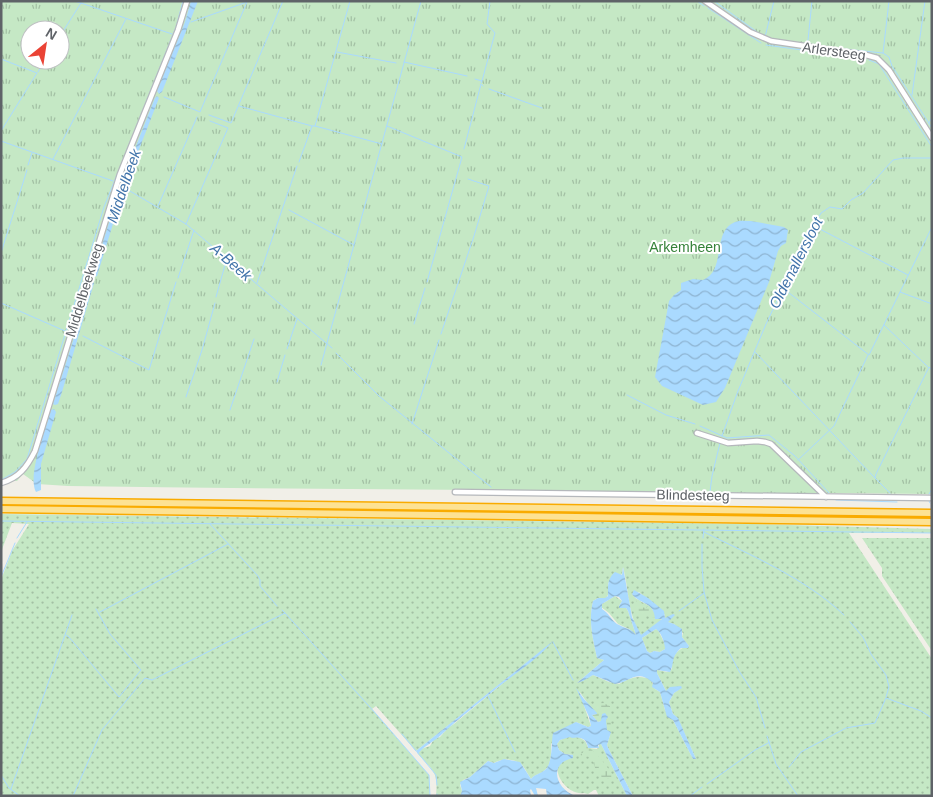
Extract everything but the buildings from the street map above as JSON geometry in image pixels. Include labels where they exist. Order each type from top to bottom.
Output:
[{"type":"highway","points":[[1,500],[932,513]]},
{"type":"highway","points":[[1,509],[932,522]]},
{"type":"street","name":"Middelbeekweg","points":[[1,483],[17,476],[25,469],[35,450],[120,174],[178,30],[187,1]]},
{"type":"street","name":"Arlersteeg","points":[[705,1],[750,32],[771,42],[877,58],[889,70],[932,138]]},
{"type":"street","points":[[697,433],[728,443],[765,442],[771,444],[826,497]]},
{"type":"street","name":"Blindesteeg","points":[[455,492],[932,498]]},
{"type":"green space","name":"Arkemheen","points":[[1,1],[932,1],[932,494],[830,493],[814,495],[68,486],[37,484],[23,474],[17,481],[1,480]]},
{"type":"green space","points":[[1,514],[751,524],[932,529],[932,533],[849,533],[932,659],[932,796],[633,796],[607,745],[610,735],[579,691],[591,726],[588,727],[576,722],[551,744],[550,761],[543,771],[531,779],[522,765],[515,761],[504,760],[494,763],[488,761],[470,777],[463,780],[460,785],[462,791],[460,796],[436,796],[434,772],[418,754],[421,749],[430,746],[434,739],[440,737],[449,727],[546,647],[416,751],[376,706],[372,709],[429,775],[430,796],[1,796],[1,580],[12,551],[29,524],[12,523],[1,552]],"holes":[[[623,567],[631,611],[641,636],[662,620],[655,619],[652,609],[632,594],[639,592],[665,615],[665,618],[674,615],[667,622],[674,624],[683,633],[682,637],[689,646],[678,651],[673,661],[672,669],[667,672],[657,670],[657,673],[666,691],[681,688],[674,693],[669,702],[673,714],[678,719],[696,759],[693,759],[673,720],[665,710],[660,692],[655,689],[651,680],[642,677],[619,684],[593,675],[577,683],[604,660],[597,658],[593,637],[591,623],[593,601],[598,598],[605,599],[608,595],[608,583],[622,574]]]},
{"type":"green space","points":[[862,538],[932,538],[932,651],[882,576],[882,568]]},
{"type":"green space","points":[[615,596],[622,601],[619,608],[626,608],[628,611],[636,635],[618,624],[601,607],[602,604]]},
{"type":"green space","points":[[636,599],[641,601],[640,607],[646,608],[649,605],[655,613],[655,618],[636,613]]},
{"type":"green space","points":[[656,629],[665,644],[665,649],[660,652],[654,651],[650,653],[647,651],[642,638]]},
{"type":"green space","points":[[603,703],[610,706],[611,732],[607,730],[607,719],[598,722],[592,715],[597,714],[591,707]]},
{"type":"green space","points":[[570,736],[584,740],[588,748],[597,749],[599,744],[601,744],[627,796],[599,796],[596,790],[588,794],[577,793],[564,784],[558,771],[558,764],[563,760],[571,758],[573,755],[565,754],[559,750],[557,744],[560,740]]},
{"type":"green space","points":[[588,748],[603,762],[613,777],[604,780],[596,770],[591,757],[580,755]]},
{"type":"water","points":[[191,1],[198,1],[162,92],[159,94],[157,91],[185,22]]},
{"type":"water","name":"Middelbeek","points":[[157,96],[159,98],[124,188],[97,276],[94,277],[106,231],[121,186]]},
{"type":"water","points":[[737,221],[751,221],[784,227],[788,230],[786,243],[778,251],[769,282],[725,388],[716,402],[703,405],[662,386],[655,377],[669,301],[681,290],[681,283],[693,279],[703,280],[710,275],[715,268],[723,234],[728,227]]},
{"type":"water","points":[[92,281],[94,283],[62,392],[58,404],[55,405],[53,404]]},
{"type":"water","points":[[54,409],[56,412],[41,464],[41,490],[36,492],[34,485],[35,464],[51,410]]},
{"type":"water","points":[[623,567],[632,617],[641,635],[662,619],[655,619],[652,609],[632,594],[634,590],[664,611],[665,618],[673,614],[675,615],[668,622],[682,629],[682,637],[689,646],[688,648],[681,648],[678,652],[670,672],[657,670],[657,673],[666,691],[670,687],[681,686],[682,688],[674,693],[669,702],[673,714],[678,718],[696,759],[693,759],[673,720],[667,717],[660,692],[652,687],[653,683],[647,679],[638,676],[615,684],[593,675],[577,683],[604,660],[597,658],[593,637],[591,616],[593,601],[608,596],[609,580],[615,572],[622,575]],"holes":[[[615,596],[619,597],[622,601],[619,608],[626,608],[628,611],[636,635],[630,629],[613,621],[602,609],[602,604]],[[656,629],[660,633],[665,649],[660,652],[654,651],[650,653],[647,651],[642,638]]]},
{"type":"water","points":[[553,641],[534,660],[461,717],[418,754],[416,751]]},
{"type":"water","points":[[576,688],[597,713],[592,715],[598,722],[601,721],[602,714],[605,713],[608,717],[606,720],[607,730],[611,732],[607,745],[633,796],[627,796],[601,744],[598,745],[599,748],[588,748],[583,739],[570,737],[560,740],[557,744],[559,750],[565,754],[573,755],[573,758],[560,765],[557,770],[557,776],[563,788],[576,796],[547,796],[546,789],[536,788],[538,796],[535,796],[531,789],[531,796],[460,796],[462,791],[460,782],[470,777],[488,761],[494,763],[504,759],[520,762],[531,779],[545,770],[551,758],[553,733],[576,722],[588,727],[591,726]]},
{"type":"waterway","points":[[70,20],[81,3],[74,1]]},
{"type":"waterway","points":[[82,1],[81,3],[172,34]]},
{"type":"waterway","name":"Middelbeek","points":[[1,480],[15,472],[27,459],[104,207],[176,27],[183,1]]},
{"type":"waterway","points":[[209,115],[231,123],[283,1]]},
{"type":"waterway","points":[[299,162],[312,126],[315,126],[350,1]]},
{"type":"waterway","points":[[321,365],[421,1]]},
{"type":"waterway","points":[[482,81],[495,33],[487,24],[490,1]]},
{"type":"waterway","points":[[697,1],[704,6]]},
{"type":"waterway","points":[[714,1],[760,34]]},
{"type":"waterway","points":[[765,37],[774,1]]},
{"type":"waterway","points":[[806,42],[808,40],[812,1]]},
{"type":"waterway","points":[[883,53],[889,1]]},
{"type":"waterway","points":[[912,95],[925,1]]},
{"type":"waterway","points":[[164,97],[200,112],[247,2],[191,22]]},
{"type":"waterway","points":[[708,8],[761,43]]},
{"type":"waterway","points":[[53,159],[126,19]]},
{"type":"waterway","points":[[771,39],[808,45]]},
{"type":"waterway","points":[[766,45],[866,59]]},
{"type":"waterway","points":[[825,47],[883,53],[889,57],[892,66],[932,128]]},
{"type":"waterway","points":[[337,52],[396,63]]},
{"type":"waterway","points":[[1,59],[37,73],[1,131]]},
{"type":"waterway","points":[[869,60],[879,64],[932,147]]},
{"type":"waterway","points":[[404,62],[467,76]]},
{"type":"waterway","points":[[475,79],[482,81],[481,83]]},
{"type":"waterway","points":[[464,149],[481,84],[483,86]]},
{"type":"waterway","points":[[489,89],[542,108]]},
{"type":"waterway","points":[[239,106],[312,126]]},
{"type":"waterway","points":[[158,206],[197,117]]},
{"type":"waterway","points":[[929,123],[932,117]]},
{"type":"waterway","points":[[186,224],[228,128],[210,121]]},
{"type":"waterway","points":[[315,126],[382,144]]},
{"type":"waterway","points":[[387,126],[462,157],[427,282]]},
{"type":"waterway","name":"A-Beek","points":[[1,141],[113,181]]},
{"type":"waterway","points":[[28,165],[32,153]]},
{"type":"waterway","name":"Oldenallersloot","points":[[722,436],[738,391],[766,324],[821,213],[830,207],[842,209],[851,200],[863,193],[893,160],[932,158]]},
{"type":"waterway","points":[[257,283],[297,166]]},
{"type":"waterway","points":[[1,253],[27,170]]},
{"type":"waterway","points":[[441,334],[489,186],[468,179]]},
{"type":"waterway","name":"A-Beek","points":[[123,187],[186,224],[332,348]]},
{"type":"waterway","points":[[289,210],[354,245]]},
{"type":"waterway","points":[[814,226],[908,275]]},
{"type":"waterway","points":[[932,227],[900,292],[932,304]]},
{"type":"waterway","points":[[178,278],[194,230]]},
{"type":"waterway","points":[[216,297],[227,258]]},
{"type":"waterway","points":[[83,336],[149,370],[176,282]]},
{"type":"waterway","points":[[414,324],[425,288]]},
{"type":"waterway","points":[[784,289],[869,355],[900,292]]},
{"type":"waterway","points":[[1,303],[65,331]]},
{"type":"waterway","points":[[186,397],[215,303]]},
{"type":"waterway","points":[[287,349],[297,319]]},
{"type":"waterway","points":[[884,325],[928,367]]},
{"type":"waterway","points":[[230,410],[254,339]]},
{"type":"waterway","points":[[412,424],[439,340]]},
{"type":"waterway","points":[[755,352],[875,478]]},
{"type":"waterway","name":"A-Beek","points":[[336,353],[379,396],[491,487]]},
{"type":"waterway","points":[[277,382],[285,355]]},
{"type":"waterway","points":[[798,460],[834,426],[868,355]]},
{"type":"waterway","points":[[890,493],[875,478],[876,474],[929,367],[932,370]]},
{"type":"waterway","points":[[627,395],[666,415],[695,424]]},
{"type":"waterway","points":[[700,426],[727,438],[769,435],[795,456],[829,493]]},
{"type":"waterway","name":"Oldenallersloot","points":[[710,492],[720,443]]},
{"type":"waterway","points":[[929,494],[932,489]]},
{"type":"waterway","points":[[836,500],[897,502]]},
{"type":"waterway","points":[[1,521],[932,533]]},
{"type":"waterway","points":[[17,538],[27,522]]},
{"type":"waterway","points":[[210,524],[258,576],[260,586],[277,606]]},
{"type":"waterway","name":"Oldenallersloot","points":[[703,538],[704,529]]},
{"type":"waterway","points":[[704,532],[795,579],[829,602],[844,615]]},
{"type":"waterway","points":[[1,577],[15,543]]},
{"type":"waterway","points":[[100,612],[228,544]]},
{"type":"waterway","name":"Oldenallersloot","points":[[702,544],[704,592],[712,620],[739,671],[756,697],[765,728]]},
{"type":"waterway","points":[[679,611],[704,593]]},
{"type":"waterway","points":[[66,635],[119,697],[141,670],[110,634],[96,609]]},
{"type":"waterway","points":[[73,796],[102,730],[145,678],[152,680],[285,613],[282,610]]},
{"type":"waterway","points":[[285,613],[429,775],[430,796]]},
{"type":"waterway","points":[[11,789],[72,615]]},
{"type":"waterway","points":[[850,622],[863,637],[871,654],[886,675],[889,687],[886,697]]},
{"type":"waterway","points":[[553,642],[573,680]]},
{"type":"waterway","points":[[488,696],[515,752]]},
{"type":"waterway","points":[[789,767],[801,752],[846,728],[875,723],[886,698],[921,711],[932,718]]},
{"type":"waterway","points":[[402,734],[416,751]]},
{"type":"waterway","name":"Oldenallersloot","points":[[767,736],[776,764],[798,796]]},
{"type":"waterway","points":[[707,784],[755,750],[770,742]]},
{"type":"waterway","points":[[418,753],[436,775],[437,785]]},
{"type":"waterway","points":[[1,775],[9,788],[20,796]]},
{"type":"waterway","points":[[690,796],[702,787]]}]
